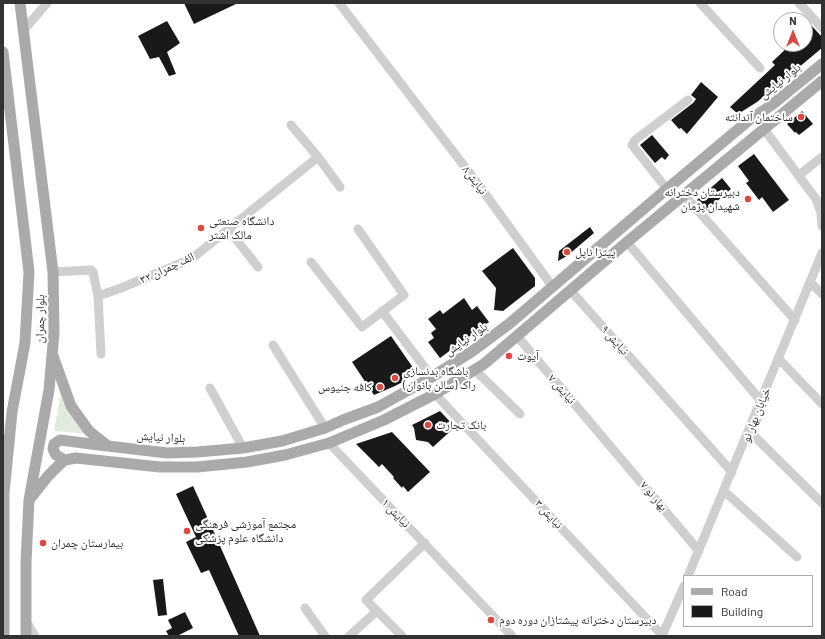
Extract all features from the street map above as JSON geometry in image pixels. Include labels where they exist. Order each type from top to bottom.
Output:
[{"type":"main road","name":"بلوار چمران","points":[[20,3],[54,272],[54,333],[49,390],[29,500],[26,636]]},
{"type":"main road","name":"بلوار چمران","points":[[3,52],[29,272],[25,343],[12,412],[4,500],[4,636]]},
{"type":"main road","name":"بلوار نیایش","points":[[66,460],[56,455],[53,449],[54,444],[60,440],[160,452],[197,452],[243,448],[282,441],[325,428],[378,407],[432,377],[474,350],[509,324],[667,188],[822,64]]},
{"type":"main road","points":[[29,500],[48,476],[66,460],[76,458],[160,467],[196,467],[247,462],[285,455],[329,443],[384,420],[435,394],[484,364],[627,242],[822,81]]},
{"type":"main road","points":[[52,353],[72,406],[89,431],[108,446]]},
{"type":"main road","points":[[3,423],[12,412]]},
{"type":"main road","points":[[160,452],[160,467]]},
{"type":"main road","points":[[3,456],[6,475]]},
{"type":"street","points":[[23,31],[47,3]]},
{"type":"street","name":"نیایش۸","points":[[339,3],[478,184],[552,286]]},
{"type":"street","points":[[700,3],[760,68]]},
{"type":"street","points":[[799,3],[822,28]]},
{"type":"street","points":[[667,188],[632,145],[635,140],[688,100]]},
{"type":"street","points":[[291,125],[318,157],[340,187]]},
{"type":"street","points":[[764,129],[816,198],[821,213],[822,226]]},
{"type":"street","name":"۳۲ الف چمران","points":[[98,296],[121,288],[189,259],[318,157]]},
{"type":"street","points":[[799,175],[822,157]]},
{"type":"street","points":[[684,195],[795,320]]},
{"type":"street","points":[[228,229],[258,267]]},
{"type":"street","points":[[311,262],[362,327],[404,295],[358,229]]},
{"type":"street","points":[[627,242],[761,400]]},
{"type":"street","name":"خیابان بهار نو","points":[[688,575],[822,253]]},
{"type":"street","points":[[54,272],[91,270],[93,272],[98,296],[101,354]]},
{"type":"street","points":[[810,282],[822,294]]},
{"type":"street","name":"نیایش ۹","points":[[571,291],[659,388],[732,472]]},
{"type":"street","points":[[382,311],[432,377]]},
{"type":"street","name":"نیایش ۷","points":[[517,336],[608,442]]},
{"type":"street","points":[[273,345],[325,428]]},
{"type":"street","points":[[779,358],[822,404]]},
{"type":"street","points":[[475,370],[520,414]]},
{"type":"street","points":[[210,388],[243,448]]},
{"type":"street","name":"نیایش ۳","points":[[435,394],[662,636]]},
{"type":"street","points":[[749,431],[822,503]]},
{"type":"street","name":"۷ بهار نو","points":[[608,442],[699,551]]},
{"type":"street","name":"نیایش ۱","points":[[329,443],[512,636]]},
{"type":"street","points":[[724,491],[797,557]]},
{"type":"street","points":[[402,636],[366,600],[425,543]]},
{"type":"street","points":[[662,636],[683,588]]},
{"type":"street","points":[[305,608],[325,636]]},
{"type":"street","points":[[349,636],[377,611]]},
{"type":"street","points":[[26,621],[35,636]]},
{"type":"shaded area","points":[[61,392],[70,414],[88,434],[54,431]]},
{"type":"building","points":[[184,3],[238,3],[194,24]]},
{"type":"building","points":[[167,21],[180,43],[167,52],[176,74],[169,76],[159,57],[150,59],[138,36]]},
{"type":"building","points":[[813,27],[822,37],[822,48],[757,102],[738,114],[730,107],[775,65],[772,62],[783,52],[813,52]]},
{"type":"building","points":[[701,82],[718,97],[687,134],[681,128],[679,129],[671,120],[693,103],[696,99],[691,95]]},
{"type":"building","name":"ساختمان آندانته","points":[[802,111],[813,124],[799,135],[796,132],[795,133],[787,124]]},
{"type":"building","points":[[652,135],[669,155],[665,160],[662,157],[655,163],[640,145]]},
{"type":"building","points":[[754,154],[789,200],[773,212],[762,197],[759,200],[746,183],[749,181],[738,166]]},
{"type":"building","points":[[722,178],[731,189],[706,211],[697,200]]},
{"type":"building","points":[[590,227],[594,233],[567,256],[558,261],[559,251]]},
{"type":"building","points":[[513,248],[535,278],[535,286],[503,311],[494,310],[496,288],[482,271]]},
{"type":"building","points":[[464,298],[472,310],[477,306],[489,322],[440,358],[428,342],[434,338],[431,333],[436,329],[428,319],[440,310],[443,314]]},
{"type":"building","points":[[391,336],[416,372],[414,376],[374,395],[352,362]]},
{"type":"building","points":[[440,411],[455,427],[433,447],[428,442],[416,440],[412,425]]},
{"type":"building","points":[[392,432],[430,472],[408,492],[403,486],[402,488],[382,464],[379,467],[356,444]]},
{"type":"building","points":[[193,486],[260,636],[239,636],[209,570],[201,573],[186,542],[196,537],[176,494]]},
{"type":"building","points":[[163,579],[167,615],[158,616],[153,580]]},
{"type":"building","points":[[185,612],[193,628],[177,636],[169,636],[166,631],[172,628],[168,620]]},
{"type":"place","name":"ساختمان آندانته","points":[[801,117]]},
{"type":"place","name":"دبیرستان دخترانه شهیدان پژمان","points":[[748,199]]},
{"type":"place","name":"دانشگاه صنعتی مالک اشتر","points":[[201,228]]},
{"type":"place","name":"پیتزا ناپل","points":[[567,252]]},
{"type":"place","name":"آیوت","points":[[509,356]]},
{"type":"place","name":"باشگاه بدنسازی راک (سالن بانوان)","points":[[395,378]]},
{"type":"place","name":"کافه جنیوس","points":[[380,387]]},
{"type":"place","name":"بانک تجارت","points":[[428,425]]},
{"type":"place","name":"مجتمع آموزشی فرهنگی دانشگاه علوم پزشکی","points":[[187,531]]},
{"type":"place","name":"بیمارستان چمران","points":[[43,543]]},
{"type":"place","name":"دبیرستان دخترانه پیشتازان دوره دوم","points":[[491,620]]}]
